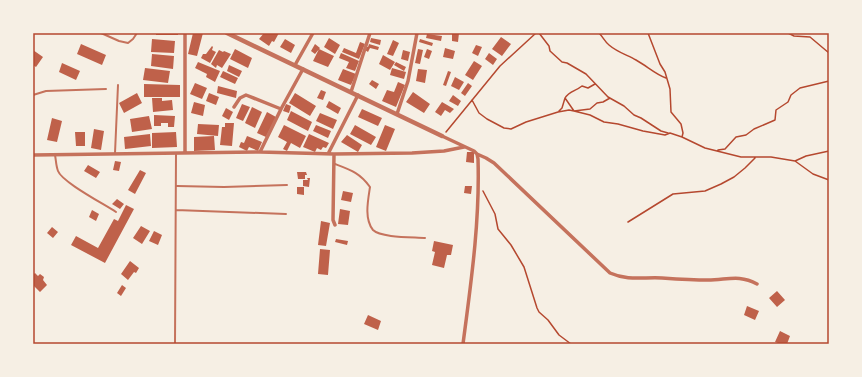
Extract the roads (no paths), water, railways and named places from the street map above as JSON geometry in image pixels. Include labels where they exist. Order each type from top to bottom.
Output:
[{"type":"street","points":[[185,33],[185,153]]},
{"type":"street","points":[[227,33],[398,114],[494,162],[610,273],[618,277],[626,279],[660,278],[709,280],[742,278],[757,284]]},
{"type":"street","points":[[295,65],[314,33]]},
{"type":"street","points":[[351,92],[370,33]]},
{"type":"street","points":[[398,114],[408,81],[417,33]]},
{"type":"street","points":[[260,152],[303,69]]},
{"type":"street","points":[[234,106],[240,98],[246,95],[281,109]]},
{"type":"street","points":[[328,154],[358,95]]},
{"type":"street","points":[[33,155],[260,152],[328,154],[418,153],[444,151],[464,147]]},
{"type":"street","points":[[334,154],[333,220],[335,225]]},
{"type":"street","points":[[463,344],[473,263],[479,185],[477,154]]},
{"type":"lane","points":[[101,33],[119,42],[128,43],[133,39],[136,33]]},
{"type":"lane","points":[[114,154],[118,85]]},
{"type":"lane","points":[[33,95],[46,91],[106,89]]},
{"type":"lane","points":[[175,344],[176,154]]},
{"type":"lane","points":[[55,155],[58,171],[61,176],[116,212]]},
{"type":"lane","points":[[334,164],[356,172],[364,178],[370,187],[368,219],[374,230],[382,234],[425,238]]},
{"type":"lane","points":[[176,186],[287,186]]},
{"type":"lane","points":[[176,210],[286,214]]}]
